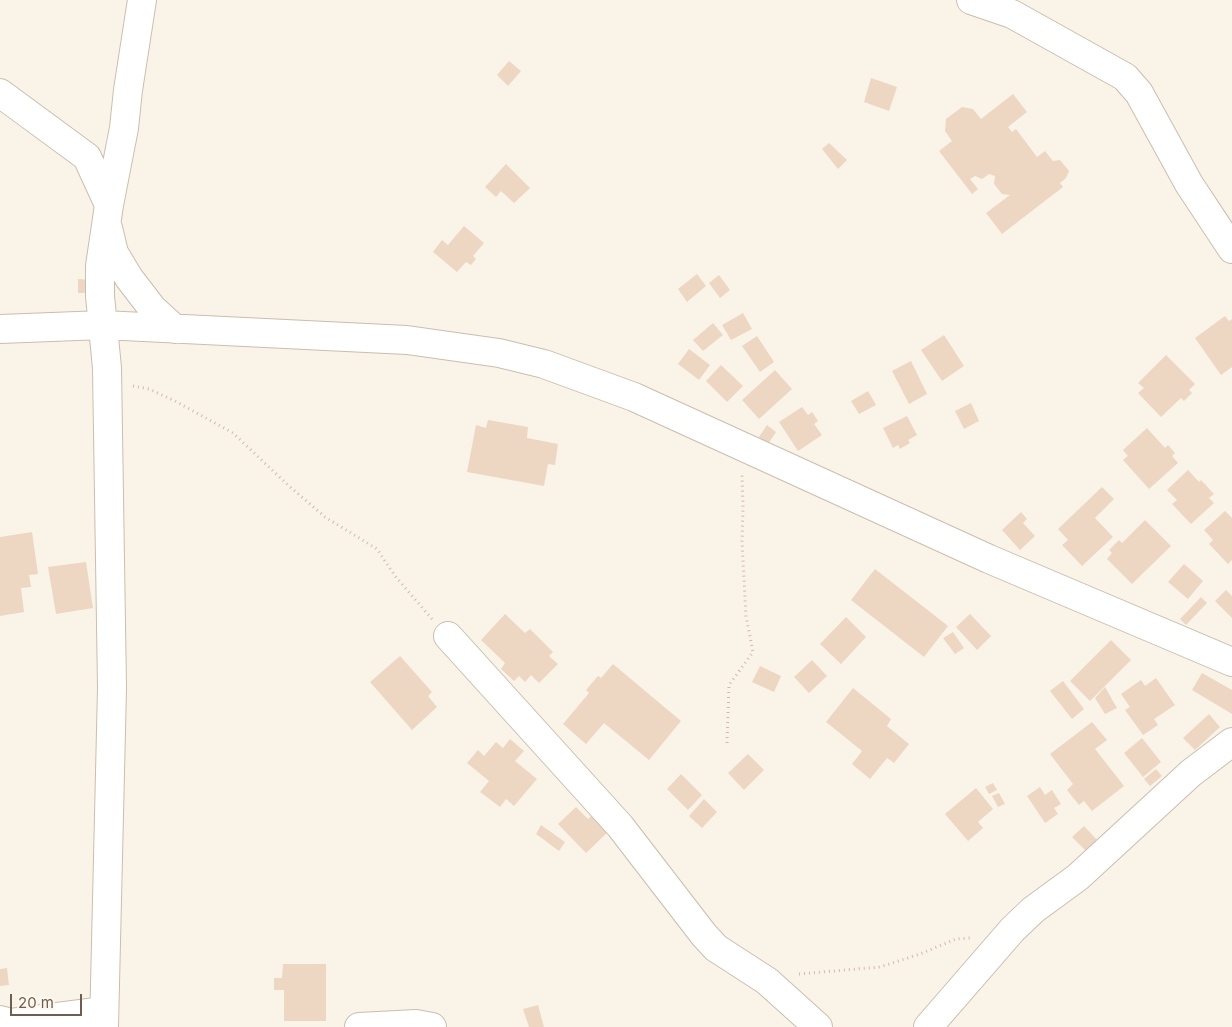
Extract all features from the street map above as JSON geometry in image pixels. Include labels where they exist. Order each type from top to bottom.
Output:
[{"type":"street","points":[[0,1020],[11,1023],[104,1019],[112,688],[107,368],[100,296],[100,266],[124,128],[142,0]]},
{"type":"street","points":[[971,0],[1012,14],[1125,77],[1139,93],[1189,184],[1232,249]]},
{"type":"street","points":[[0,93],[87,157],[108,213],[114,253],[129,278],[152,308],[175,329]]},
{"type":"street","points":[[0,329],[103,325],[407,340],[499,353],[544,364],[634,397],[989,559],[1232,662]]},
{"type":"street","points":[[448,636],[620,826],[716,948],[767,980],[818,1027]]},
{"type":"street","points":[[928,1027],[1012,928],[1032,910],[1078,877],[1191,773],[1232,742]]},
{"type":"street","points":[[359,1027],[416,1024],[432,1027]]},
{"type":"path","points":[[107,368],[130,386],[149,389],[175,401],[233,434],[325,517],[377,549],[395,576],[448,636]]},
{"type":"path","points":[[727,743],[729,685],[753,652],[746,616],[742,542],[744,507],[743,447]]},
{"type":"path","points":[[795,974],[880,967],[920,954],[956,938],[982,939],[993,952]]},
{"type":"building","points":[[509,61],[521,71],[508,86],[497,75]]},
{"type":"building","points":[[871,78],[897,87],[889,111],[864,102]]},
{"type":"building","points":[[1013,94],[1027,112],[1008,127],[1012,132],[1016,129],[1037,157],[1045,151],[1053,161],[1060,160],[1069,171],[1066,178],[1060,183],[1063,187],[1002,234],[986,213],[1010,195],[1002,194],[994,184],[995,176],[989,174],[982,179],[975,176],[970,179],[978,189],[972,194],[939,151],[952,141],[945,131],[946,119],[962,107],[973,109],[981,119]]},
{"type":"building","points":[[829,143],[847,160],[838,169],[822,149]]},
{"type":"building","points":[[506,164],[530,188],[514,203],[501,191],[496,197],[485,187]]},
{"type":"building","points":[[464,226],[484,243],[473,256],[476,259],[471,265],[466,262],[457,272],[433,252],[442,240],[448,245]]},
{"type":"building","points":[[697,274],[706,286],[687,302],[678,289]]},
{"type":"building","points":[[719,275],[730,290],[720,298],[709,283]]},
{"type":"building","points":[[78,279],[91,280],[91,293],[78,293]]},
{"type":"building","points":[[743,313],[752,329],[731,340],[722,325]]},
{"type":"building","points":[[1225,316],[1229,321],[1232,319],[1232,367],[1221,375],[1195,338]]},
{"type":"building","points":[[713,323],[723,335],[703,351],[693,340]]},
{"type":"building","points":[[944,335],[964,366],[942,381],[921,350]]},
{"type":"building","points":[[757,336],[774,362],[760,372],[742,346]]},
{"type":"building","points":[[689,349],[710,365],[699,380],[678,364]]},
{"type":"building","points":[[1166,355],[1195,384],[1189,390],[1192,393],[1184,401],[1181,398],[1161,417],[1138,393],[1144,388],[1138,383]]},
{"type":"building","points":[[911,361],[927,394],[909,404],[892,371]]},
{"type":"building","points":[[721,365],[743,386],[727,402],[706,381]]},
{"type":"building","points":[[775,370],[792,389],[759,419],[742,400]]},
{"type":"building","points":[[868,391],[876,405],[859,414],[851,401]]},
{"type":"building","points":[[971,403],[979,421],[964,429],[955,411]]},
{"type":"building","points":[[802,407],[808,415],[812,412],[818,421],[814,424],[822,435],[798,451],[779,422]]},
{"type":"building","points":[[907,416],[917,435],[908,440],[910,443],[900,449],[898,445],[893,448],[883,428]]},
{"type":"building","points":[[488,420],[528,427],[527,438],[558,444],[555,465],[548,464],[544,486],[467,472],[476,425],[486,428]]},
{"type":"building","points":[[767,425],[776,432],[768,444],[759,437]]},
{"type":"building","points":[[1147,428],[1165,448],[1168,445],[1175,453],[1172,456],[1178,463],[1149,489],[1123,460],[1128,456],[1123,450]]},
{"type":"building","points":[[1188,470],[1214,494],[1209,498],[1214,503],[1191,524],[1172,504],[1177,500],[1167,490]]},
{"type":"building","points":[[1102,487],[1114,499],[1095,518],[1113,537],[1082,566],[1062,545],[1068,540],[1058,529]]},
{"type":"building","points":[[1225,511],[1232,518],[1232,560],[1228,564],[1209,544],[1213,540],[1204,530]]},
{"type":"building","points":[[1021,512],[1027,519],[1023,523],[1035,536],[1020,550],[1002,530]]},
{"type":"building","points":[[1145,520],[1171,546],[1132,584],[1107,559],[1112,553],[1109,550],[1119,540],[1122,543]]},
{"type":"building","points":[[32,532],[38,574],[29,575],[31,587],[21,588],[24,612],[0,616],[0,537]]},
{"type":"building","points":[[86,562],[93,608],[56,614],[48,567]]},
{"type":"building","points":[[1184,564],[1203,581],[1188,599],[1168,582]]},
{"type":"building","points":[[875,569],[948,626],[924,657],[851,600]]},
{"type":"building","points":[[1226,590],[1232,596],[1232,618],[1215,601]]},
{"type":"building","points":[[1201,597],[1207,603],[1186,625],[1180,619]]},
{"type":"building","points":[[505,614],[525,633],[530,629],[553,652],[549,656],[558,664],[539,683],[531,675],[525,682],[519,676],[514,681],[501,669],[505,663],[481,640]]},
{"type":"building","points":[[970,614],[991,636],[977,650],[956,627]]},
{"type":"building","points":[[846,617],[866,637],[841,664],[820,644]]},
{"type":"building","points":[[953,632],[964,648],[955,654],[943,638]]},
{"type":"building","points":[[1111,640],[1131,660],[1090,701],[1070,681]]},
{"type":"building","points":[[400,656],[432,692],[428,696],[437,707],[412,730],[370,682]]},
{"type":"building","points":[[812,660],[827,676],[809,693],[794,677]]},
{"type":"building","points":[[613,664],[681,721],[649,760],[604,723],[586,744],[563,724],[589,693],[586,690],[598,676],[601,678]]},
{"type":"building","points":[[760,666],[781,676],[774,692],[752,682]]},
{"type":"building","points":[[1202,673],[1232,690],[1232,714],[1192,690]]},
{"type":"building","points":[[1156,678],[1175,705],[1154,719],[1158,725],[1143,735],[1125,710],[1130,707],[1121,694],[1141,680],[1145,686]]},
{"type":"building","points":[[1063,681],[1084,709],[1072,719],[1050,691]]},
{"type":"building","points":[[1105,687],[1117,708],[1105,714],[1095,698]]},
{"type":"building","points":[[853,688],[891,719],[887,726],[909,744],[894,763],[887,758],[870,779],[852,764],[862,751],[826,722]]},
{"type":"building","points":[[1209,714],[1220,727],[1195,750],[1183,738]]},
{"type":"building","points":[[1092,722],[1107,740],[1095,749],[1124,786],[1092,811],[1084,801],[1079,805],[1067,790],[1073,784],[1050,754]]},
{"type":"building","points":[[1142,738],[1161,762],[1143,777],[1124,753]]},
{"type":"building","points":[[510,739],[524,751],[515,761],[537,779],[514,806],[506,799],[500,807],[480,792],[489,781],[467,763],[478,750],[484,756],[496,742],[503,748]]},
{"type":"building","points":[[748,754],[764,770],[744,790],[728,773]]},
{"type":"building","points":[[1156,769],[1162,776],[1150,786],[1144,779]]},
{"type":"building","points":[[681,774],[702,795],[688,810],[667,789]]},
{"type":"building","points":[[993,783],[997,790],[989,794],[985,787]]},
{"type":"building","points":[[1040,787],[1045,795],[1052,790],[1061,804],[1054,808],[1058,814],[1045,823],[1027,796]]},
{"type":"building","points":[[976,788],[993,809],[978,822],[983,828],[968,841],[945,814]]},
{"type":"building","points":[[999,793],[1005,804],[998,807],[992,796]]},
{"type":"building","points":[[704,799],[717,812],[702,828],[689,816]]},
{"type":"building","points":[[576,807],[588,819],[594,813],[610,830],[586,853],[558,824]]},
{"type":"building","points":[[541,825],[565,842],[559,851],[536,834]]},
{"type":"building","points":[[1084,826],[1098,841],[1087,852],[1072,837]]},
{"type":"building","points":[[283,964],[326,964],[326,1021],[284,1021],[284,990],[274,990],[274,978],[282,978]]},
{"type":"building","points":[[7,968],[9,985],[0,986],[0,969]]},
{"type":"building","points":[[538,1005],[544,1027],[529,1027],[523,1009]]}]
